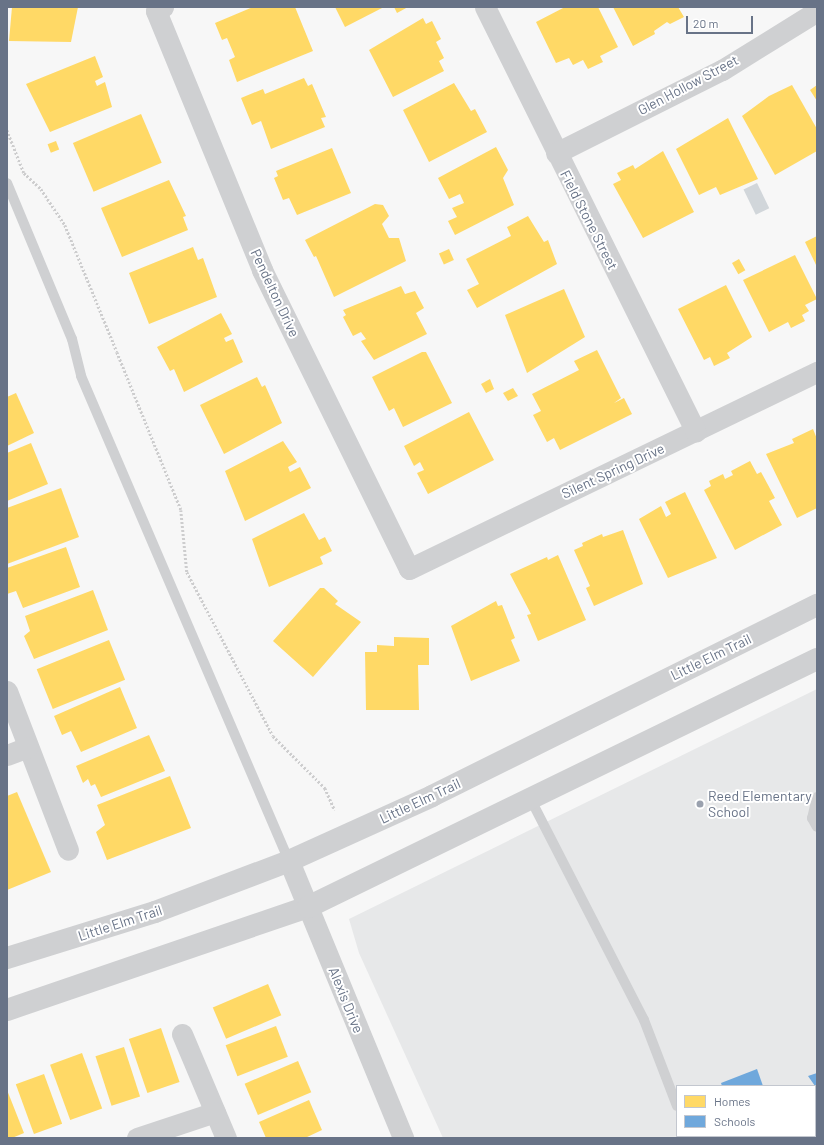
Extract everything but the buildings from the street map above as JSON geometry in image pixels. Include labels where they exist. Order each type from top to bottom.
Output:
[{"type":"street","name":"Field Stone Street","points":[[485,7],[556,153],[696,432]]},
{"type":"street","name":"Pendelton Drive","points":[[159,9],[262,270],[410,569]]},
{"type":"street","name":"Glen Hollow Street","points":[[556,153],[722,70],[817,11]]},
{"type":"street","name":"Silent Spring Drive","points":[[410,569],[696,432],[817,372]]},
{"type":"street","name":"Little Elm Trail","points":[[7,958],[155,912],[289,861],[432,796],[817,605]]},
{"type":"street","points":[[7,1010],[308,907],[531,800],[817,659]]},
{"type":"street","points":[[7,691],[68,850]]},
{"type":"street","points":[[7,755],[28,747]]},
{"type":"street","name":"Alexis Drive","points":[[289,861],[404,1138]]},
{"type":"street","points":[[182,1034],[226,1138]]},
{"type":"street","points":[[137,1138],[215,1112]]},
{"type":"lane","points":[[7,184],[72,339],[81,376],[289,861]]},
{"type":"lane","points":[[817,797],[812,818],[817,827]]},
{"type":"lane","points":[[531,800],[644,1020],[676,1103]]},
{"type":"path","points":[[7,130],[24,173],[41,189],[65,225],[117,352],[180,510],[187,572],[273,736],[325,788],[335,810]]},
{"type":"shaded area","points":[[757,183],[769,208],[756,215],[744,190]]},
{"type":"shaded area","name":"Reed Elementary School","points":[[817,689],[817,1138],[443,1138],[359,953],[349,919]]},
{"type":"place","name":"Reed Elementary School","points":[[700,804]]}]
